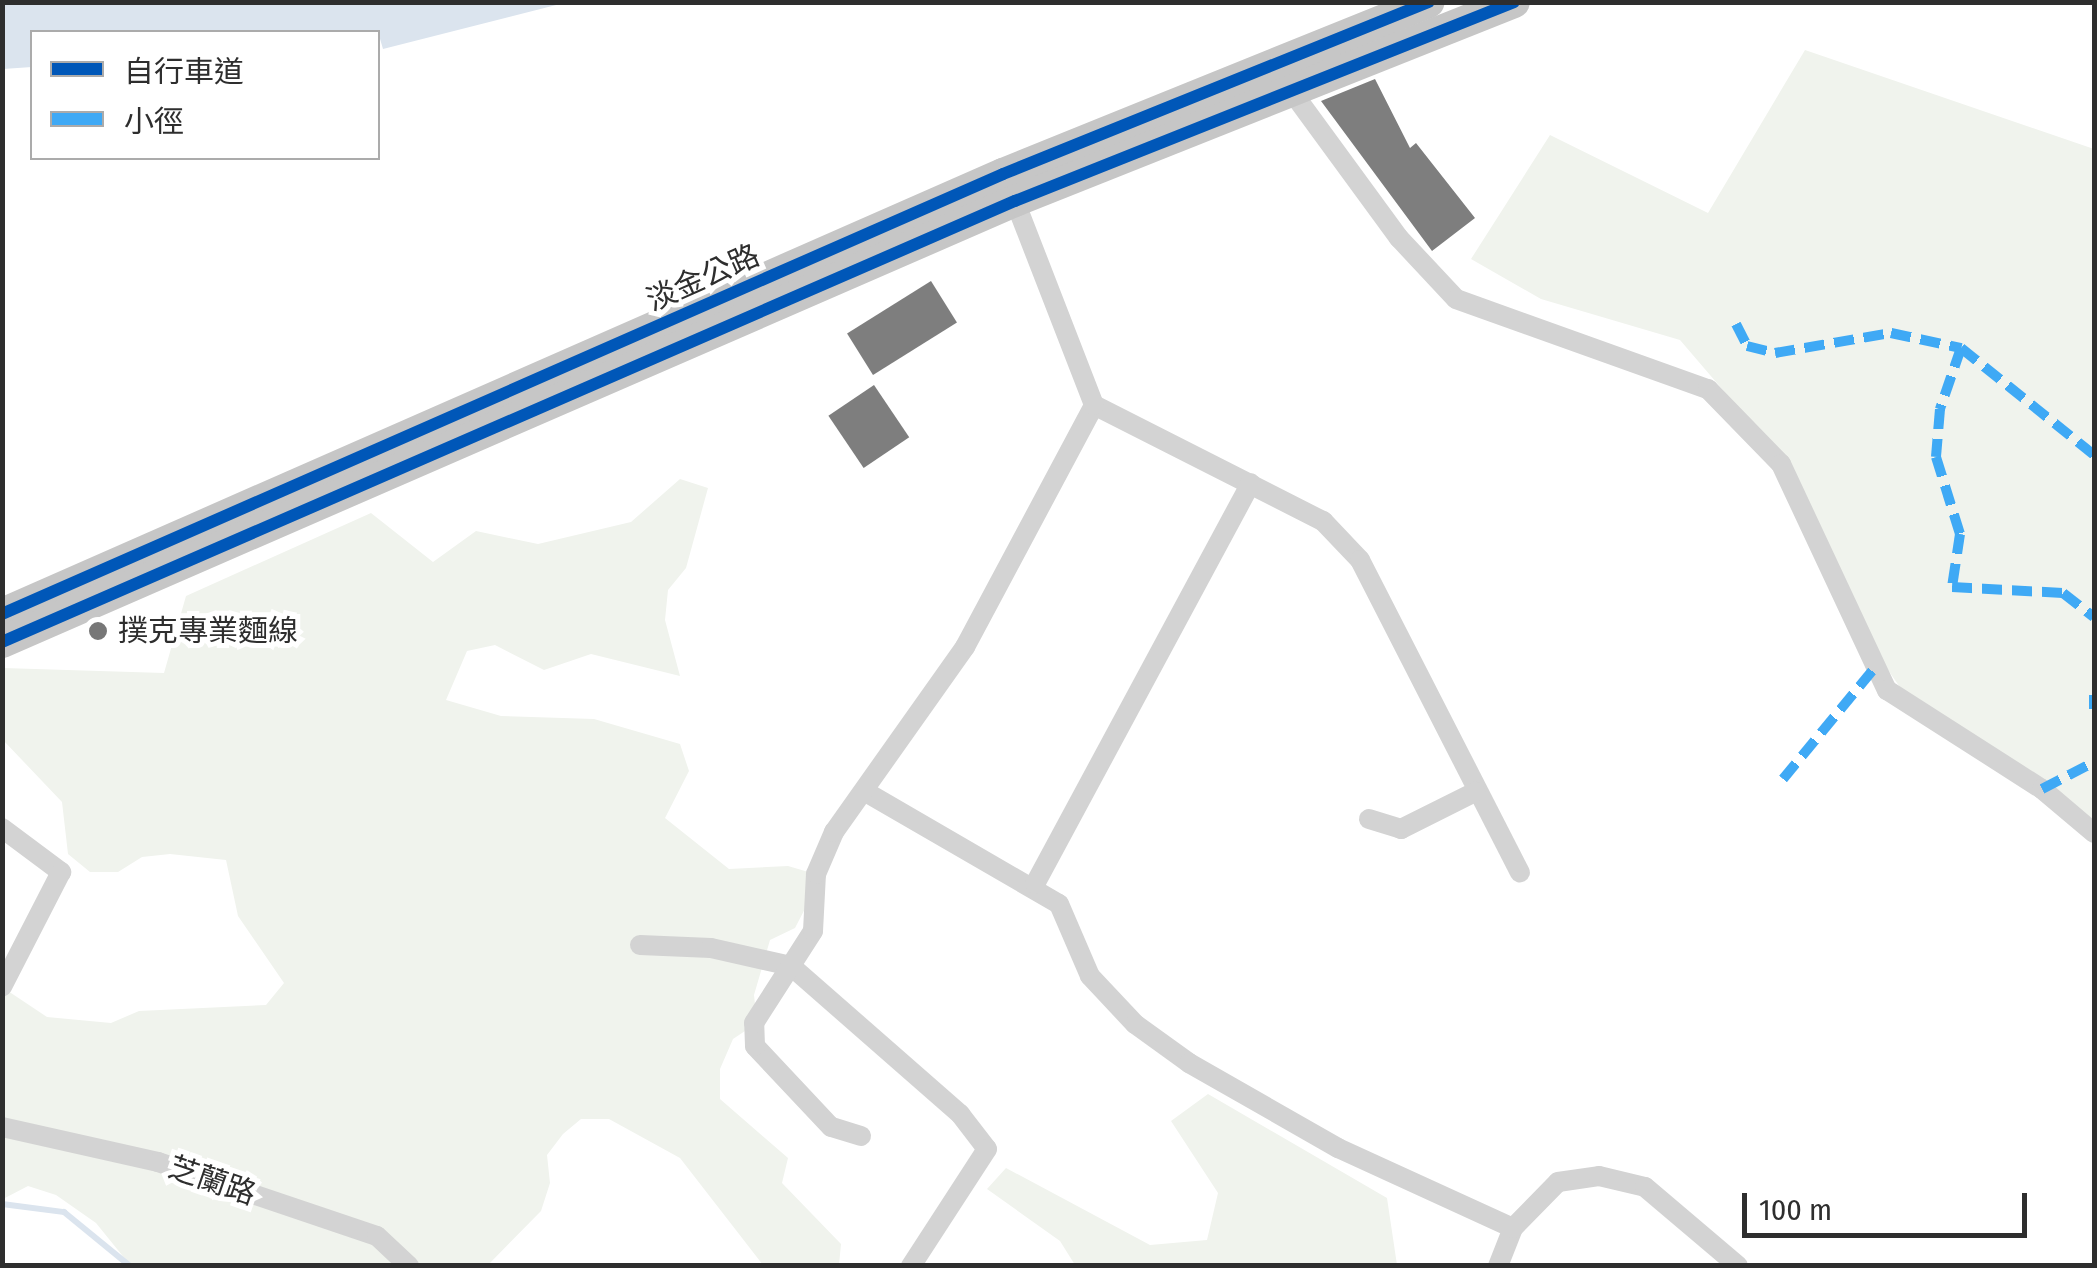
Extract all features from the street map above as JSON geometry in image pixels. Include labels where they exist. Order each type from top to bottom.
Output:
[{"type":"main road","name":"淡金公路","points":[[1282,76],[1429,2]]},
{"type":"main road","name":"淡金公路","points":[[2,614],[1009,187],[1282,76],[1514,2]]},
{"type":"main road","name":"淡金公路","points":[[2,642],[1009,187]]},
{"type":"street","points":[[1282,76],[1398,238],[1456,299],[1708,390],[1781,464],[1887,690],[2042,789],[2094,833]]},
{"type":"street","points":[[1009,187],[1094,405],[1322,520],[1360,560],[1475,792],[1520,872]]},
{"type":"street","points":[[861,1136],[830,1127],[754,1046],[762,1003],[792,966],[813,931],[816,874],[864,791],[965,646],[1094,405]]},
{"type":"street","points":[[1034,884],[1251,484]]},
{"type":"street","points":[[864,791],[1034,884],[1059,904],[1090,976],[1135,1024],[1189,1063],[1338,1148],[1513,1228]]},
{"type":"street","points":[[1369,818],[1402,829],[1475,792]]},
{"type":"street","points":[[2,828],[61,872],[2,986]]},
{"type":"street","points":[[640,945],[711,948],[792,966],[941,1092],[987,1149],[911,1266]]},
{"type":"street","name":"芝蘭路","points":[[2,1127],[158,1162],[358,1230],[409,1266]]},
{"type":"street","points":[[1498,1266],[1513,1228],[1558,1182],[1599,1176],[1645,1187],[1738,1266]]},
{"type":"shaded area","points":[[3,2],[564,2],[383,49],[380,30],[30,30],[30,67],[3,69]]},
{"type":"shaded area","points":[[1805,50],[2094,149],[2094,824],[1904,693],[1838,598],[1770,445],[1680,340],[1541,299],[1471,259],[1550,135],[1708,213]]},
{"type":"shaded area","points":[[680,479],[708,488],[686,568],[668,590],[665,620],[680,676],[591,654],[544,670],[495,645],[467,651],[446,700],[501,716],[594,719],[680,744],[689,771],[665,818],[729,869],[788,866],[822,876],[795,928],[770,940],[754,995],[757,1023],[733,1039],[720,1069],[720,1099],[788,1158],[782,1183],[841,1244],[839,1265],[763,1265],[680,1158],[609,1119],[581,1119],[563,1134],[547,1155],[550,1183],[541,1211],[488,1265],[130,1265],[96,1223],[56,1195],[28,1186],[3,1199],[2,987],[47,1017],[111,1023],[139,1011],[266,1005],[284,983],[238,916],[226,860],[170,854],[142,857],[118,872],[90,872],[68,854],[62,802],[3,740],[3,668],[164,673],[186,596],[371,513],[433,562],[476,531],[538,544],[631,522]]},
{"type":"shaded area","points":[[1208,1094],[1387,1198],[1397,1265],[1075,1265],[1060,1241],[987,1189],[1006,1168],[1150,1245],[1207,1240],[1218,1193],[1171,1121]]},
{"type":"building","points":[[1375,79],[1410,148],[1416,143],[1475,218],[1432,251],[1321,101]]},
{"type":"building","points":[[931,281],[957,323],[873,375],[847,333]]},
{"type":"building","points":[[874,385],[909,437],[864,468],[828,416]]},
{"type":"waterway","points":[[2,1204],[64,1212],[130,1266]]},
{"type":"marked path","points":[[1736,324],[1747,346],[1775,353],[1891,333],[1961,348],[2094,455]]},
{"type":"marked path","points":[[1961,348],[1940,409],[1936,457],[1960,534],[1952,587],[2063,593],[2094,617]]},
{"type":"marked path","points":[[1783,779],[1876,666]]},
{"type":"marked path","points":[[2094,695],[2094,709]]},
{"type":"marked path","points":[[2042,789],[2094,762]]},
{"type":"cycle path","points":[[2,614],[1003,174],[1429,2]]},
{"type":"cycle path","points":[[2,642],[1015,201],[1514,2]]},
{"type":"place","name":"撲克專業麵線","points":[[98,631]]}]
